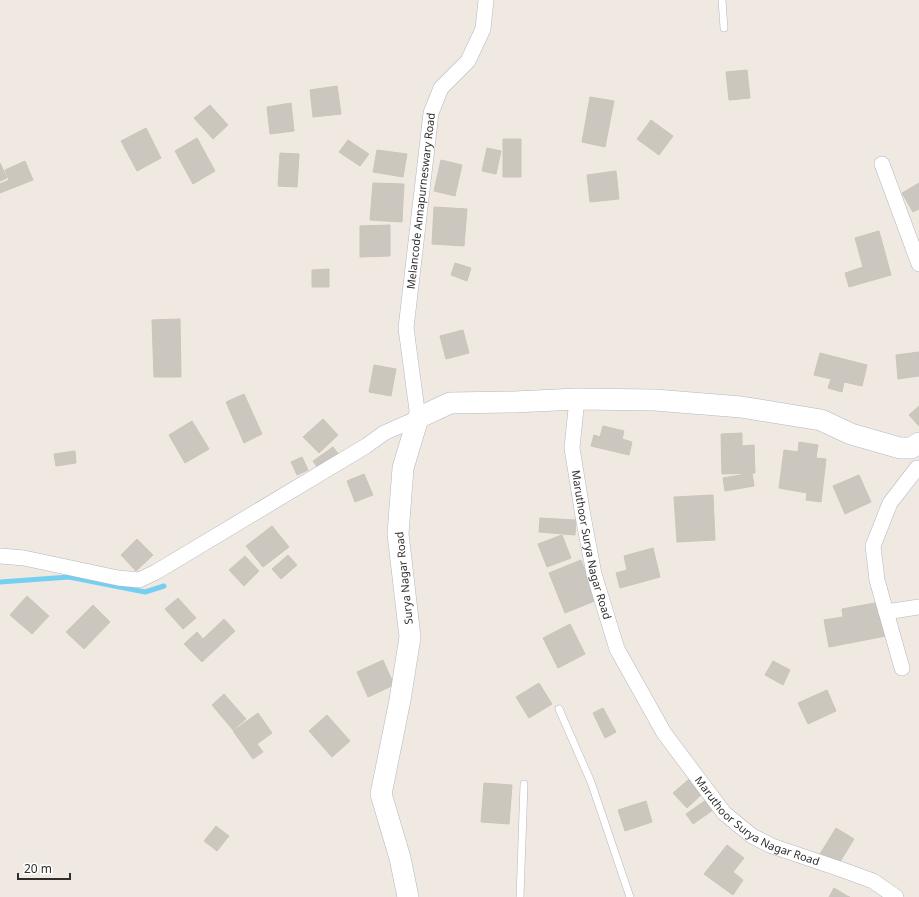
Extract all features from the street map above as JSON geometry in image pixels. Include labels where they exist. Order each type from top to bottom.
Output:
[{"type":"street","name":"Melancode Annapurneswary Road","points":[[418,418],[406,328],[431,113],[442,88],[468,61],[483,29],[486,0]]},
{"type":"street","points":[[882,164],[919,264]]},
{"type":"street","points":[[0,556],[24,558],[118,578],[138,580],[156,572],[359,450],[384,433],[450,403],[578,399],[655,400],[741,407],[821,420],[851,434],[910,446],[918,470],[890,503],[873,546],[877,580],[902,668]]},
{"type":"street","name":"Maruthoor Surya Nagar Road","points":[[578,399],[572,448],[594,574],[617,649],[664,733],[724,813],[752,836],[772,846],[874,881],[896,897]]},
{"type":"street","name":"Surya Nagar Road","points":[[408,897],[400,858],[380,794],[400,700],[410,637],[398,534],[403,468],[418,418]]},
{"type":"street","points":[[886,612],[919,607]]},
{"type":"lane","points":[[722,0],[724,28]]},
{"type":"lane","points":[[559,709],[591,782],[630,897]]},
{"type":"lane","points":[[520,897],[524,784]]},
{"type":"building","points":[[747,70],[750,98],[729,100],[726,72]]},
{"type":"building","points":[[337,86],[341,114],[313,117],[310,90]]},
{"type":"building","points":[[590,97],[614,101],[605,147],[582,142]]},
{"type":"building","points":[[291,103],[294,131],[270,134],[267,107]]},
{"type":"building","points":[[210,105],[228,125],[213,139],[194,118]]},
{"type":"building","points":[[651,120],[673,136],[659,155],[637,139]]},
{"type":"building","points":[[146,128],[161,158],[137,171],[121,141]]},
{"type":"building","points":[[197,138],[215,171],[193,184],[175,151]]},
{"type":"building","points":[[503,139],[521,139],[521,177],[503,177]]},
{"type":"building","points":[[348,140],[369,154],[360,166],[339,152]]},
{"type":"building","points":[[487,148],[501,151],[496,174],[482,171]]},
{"type":"building","points":[[377,150],[407,154],[403,177],[373,172]]},
{"type":"building","points":[[280,153],[299,154],[297,187],[278,186]]},
{"type":"building","points":[[441,160],[462,165],[455,196],[434,191]]},
{"type":"building","points":[[25,161],[33,180],[0,193],[0,184],[9,180],[5,170]]},
{"type":"building","points":[[0,163],[7,178],[0,181]]},
{"type":"building","points":[[616,171],[619,199],[590,202],[587,175]]},
{"type":"building","points":[[373,183],[404,184],[402,222],[370,220]]},
{"type":"building","points":[[919,183],[919,209],[913,212],[902,193]]},
{"type":"building","points":[[434,207],[467,209],[464,246],[432,244]]},
{"type":"building","points":[[390,225],[390,256],[360,257],[360,226]]},
{"type":"building","points":[[879,231],[891,275],[849,287],[845,273],[863,267],[855,238]]},
{"type":"building","points":[[455,263],[471,268],[467,281],[451,275]]},
{"type":"building","points":[[329,269],[329,287],[312,287],[312,270]]},
{"type":"building","points":[[180,319],[181,377],[154,377],[152,320]]},
{"type":"building","points":[[463,330],[469,353],[446,359],[440,336]]},
{"type":"building","points":[[919,352],[919,376],[898,379],[896,355]]},
{"type":"building","points":[[820,353],[867,365],[862,386],[844,382],[842,392],[828,388],[831,379],[814,375]]},
{"type":"building","points":[[374,365],[396,369],[391,396],[369,392]]},
{"type":"building","points":[[244,394],[262,434],[244,443],[226,402]]},
{"type":"building","points":[[919,406],[919,426],[909,415]]},
{"type":"building","points":[[323,419],[338,435],[319,453],[303,437]]},
{"type":"building","points":[[192,421],[209,449],[185,463],[169,435]]},
{"type":"building","points":[[603,426],[624,431],[622,439],[632,442],[629,455],[591,446],[594,435],[600,437]]},
{"type":"building","points":[[742,433],[742,446],[754,445],[755,473],[722,474],[721,434]]},
{"type":"building","points":[[799,442],[818,445],[816,458],[826,459],[821,502],[806,500],[807,493],[779,488],[784,450],[798,452]]},
{"type":"building","points":[[333,447],[340,456],[319,470],[313,461]]},
{"type":"building","points":[[75,451],[76,463],[56,466],[54,454]]},
{"type":"building","points":[[302,457],[308,470],[297,475],[291,462]]},
{"type":"building","points":[[752,473],[754,486],[725,491],[723,478]]},
{"type":"building","points":[[364,474],[373,495],[355,502],[347,481]]},
{"type":"building","points":[[859,475],[871,502],[845,514],[833,486]]},
{"type":"building","points":[[713,495],[715,540],[677,542],[674,497]]},
{"type":"building","points":[[540,518],[576,520],[575,535],[539,532]]},
{"type":"building","points":[[272,526],[289,547],[263,567],[246,546]]},
{"type":"building","points":[[562,535],[571,558],[547,567],[538,544]]},
{"type":"building","points":[[137,539],[153,555],[136,571],[121,555]]},
{"type":"building","points":[[653,548],[660,577],[620,588],[616,573],[627,570],[624,556]]},
{"type":"building","points":[[288,555],[297,565],[281,579],[272,569]]},
{"type":"building","points":[[245,556],[259,571],[244,586],[229,570]]},
{"type":"building","points":[[581,560],[597,600],[565,613],[549,573]]},
{"type":"building","points":[[27,596],[49,616],[32,634],[10,615]]},
{"type":"building","points":[[178,598],[196,618],[183,629],[165,609]]},
{"type":"building","points":[[880,602],[886,636],[829,647],[824,620],[843,617],[842,609]]},
{"type":"building","points":[[93,605],[110,622],[84,649],[66,632]]},
{"type":"building","points":[[224,619],[235,631],[202,662],[184,644],[197,632],[203,639]]},
{"type":"building","points":[[570,624],[585,654],[558,668],[543,638]]},
{"type":"building","points":[[383,660],[394,685],[368,697],[357,672]]},
{"type":"building","points":[[773,661],[790,670],[783,685],[765,675]]},
{"type":"building","points":[[539,683],[552,704],[529,718],[516,697]]},
{"type":"building","points":[[827,690],[836,711],[808,724],[798,703]]},
{"type":"building","points":[[224,694],[246,719],[233,730],[212,705]]},
{"type":"building","points":[[603,708],[616,732],[605,738],[593,713]]},
{"type":"building","points":[[258,713],[272,733],[257,744],[263,752],[253,759],[233,731]]},
{"type":"building","points":[[327,715],[350,741],[332,757],[309,731]]},
{"type":"building","points":[[689,779],[703,793],[687,808],[673,793]]},
{"type":"building","points":[[484,783],[512,785],[509,824],[481,822]]},
{"type":"building","points":[[706,800],[713,810],[693,824],[686,814]]},
{"type":"building","points":[[646,801],[652,822],[625,831],[618,810]]},
{"type":"building","points":[[216,826],[229,836],[217,851],[204,841]]},
{"type":"building","points":[[836,828],[854,839],[838,865],[820,854]]},
{"type":"building","points":[[727,845],[744,858],[733,872],[743,880],[733,895],[704,874]]},
{"type":"building","points":[[834,888],[849,897],[829,897]]},
{"type":"waterway","points":[[0,582],[69,577],[145,592],[164,586]]}]
